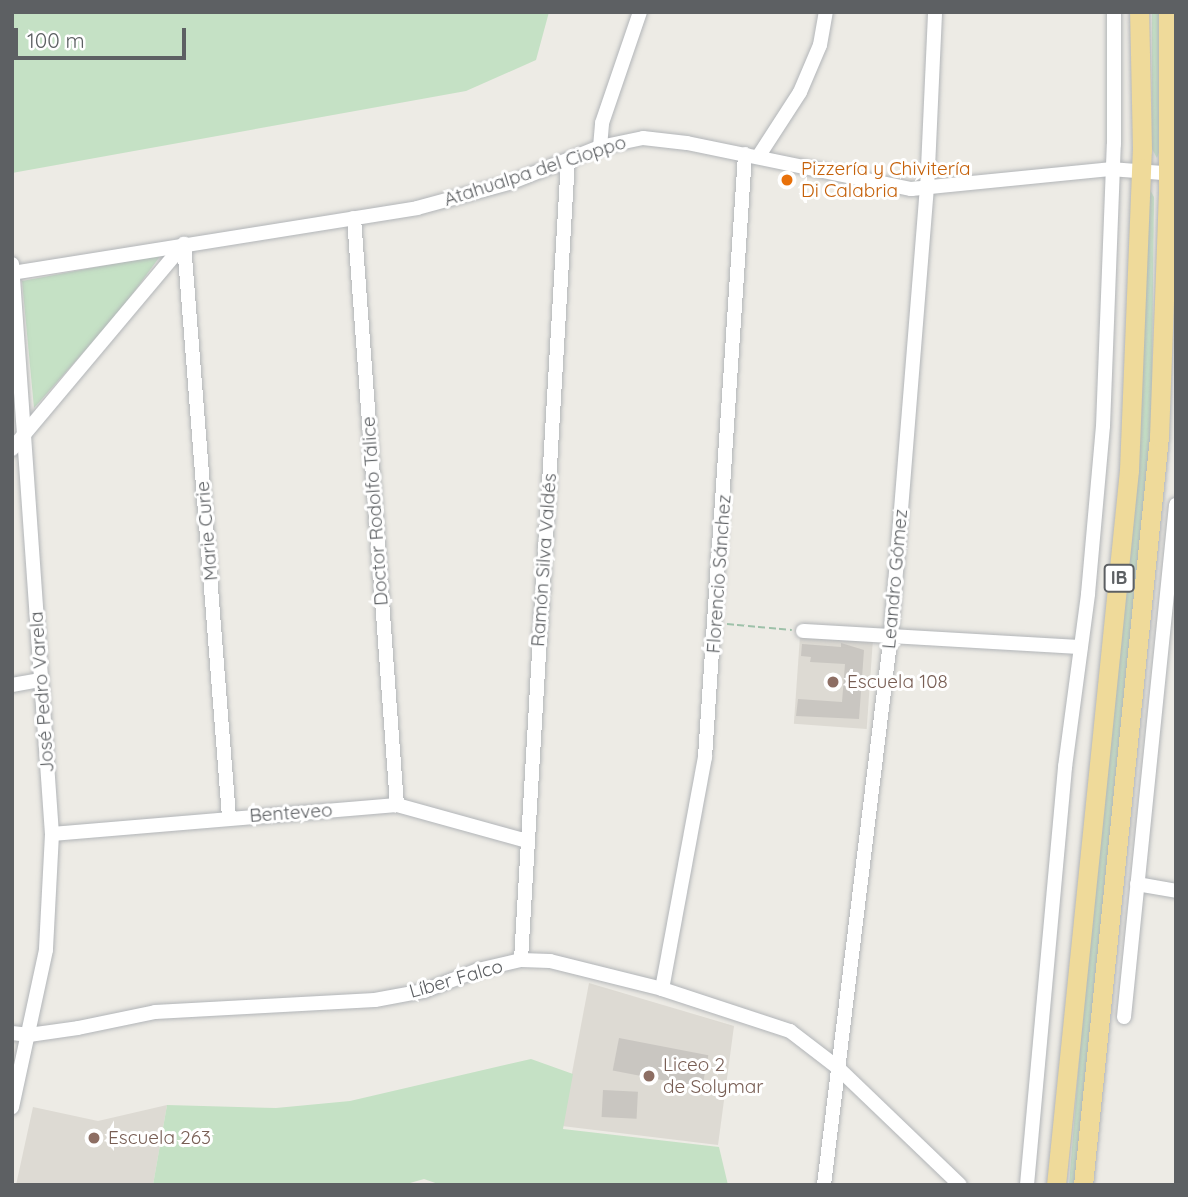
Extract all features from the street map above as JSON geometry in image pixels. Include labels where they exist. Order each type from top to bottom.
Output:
[{"type":"highway","name":"IB","points":[[1056,1185],[1129,470],[1141,171],[1139,12]]},
{"type":"highway","name":"IB","points":[[1083,1185],[1150,544],[1172,174],[1168,12]]},
{"type":"street","points":[[600,147],[603,123],[640,12]]},
{"type":"street","name":"Florencio Sánchez","points":[[662,989],[705,757],[751,156],[805,82],[826,12]]},
{"type":"street","name":"Leandro Gómez","points":[[824,1185],[891,634],[927,190],[935,12]]},
{"type":"street","points":[[1027,1185],[1065,766],[1081,647],[1103,426],[1114,12]]},
{"type":"street","name":"Atahualpa del Cioppo","points":[[13,270],[354,218],[467,196],[600,147],[643,138],[927,190],[1110,169],[1172,174]]},
{"type":"street","name":"Ramón Silva Valdés","points":[[521,960],[568,160]]},
{"type":"street","name":"Doctor Rodolfo Tálice","points":[[354,218],[397,805]]},
{"type":"street","points":[[12,449],[184,244]]},
{"type":"street","name":"Marie Curie","points":[[184,244],[229,817]]},
{"type":"street","name":"José Pedro Varela","points":[[12,1107],[29,1035],[51,913],[52,834],[13,270]]},
{"type":"street","points":[[1124,1017],[1173,573],[1176,505]]},
{"type":"street","points":[[803,631],[1081,647]]},
{"type":"street","points":[[12,685],[41,680]]},
{"type":"street","name":"Benteveo","points":[[52,834],[229,817],[397,805],[527,841]]},
{"type":"street","points":[[1137,884],[1176,891]]},
{"type":"street","name":"Líber Falco","points":[[12,1032],[29,1035],[155,1012],[375,1000],[424,991],[478,970],[521,960],[550,961],[662,989],[790,1031],[837,1067],[960,1185]]},
{"type":"path","points":[[716,623],[803,631]]},
{"type":"shaded area","name":"Escuela 108","points":[[800,636],[873,641],[867,729],[794,724]]},
{"type":"shaded area","name":"Liceo 2 de Solymar","points":[[589,983],[734,1026],[718,1145],[562,1126]]},
{"type":"shaded area","name":"Escuela 263","points":[[167,1105],[153,1185],[16,1185],[33,1107],[98,1121]]},
{"type":"green space","points":[[12,12],[549,12],[536,60],[466,91],[12,173]]},
{"type":"green space","points":[[1152,12],[1160,12],[1161,147],[1157,158],[1152,149]]},
{"type":"green space","points":[[1150,190],[1154,197],[1151,465],[1077,1185],[1069,1185]]},
{"type":"green space","points":[[161,255],[120,311],[34,408],[22,281]]},
{"type":"green space","points":[[531,1059],[573,1074],[563,1129],[719,1147],[728,1185],[441,1185],[424,1179],[403,1185],[153,1185],[167,1105],[276,1108],[350,1101]]},
{"type":"building","points":[[841,643],[864,650],[859,719],[796,716],[798,699],[842,702],[845,664],[810,662],[811,657],[801,656],[802,644],[841,647]]},
{"type":"building","points":[[619,1038],[708,1055],[702,1088],[613,1070]]},
{"type":"building","points":[[603,1090],[638,1092],[637,1119],[602,1117]]},
{"type":"place","name":"Pizzería y Chivitería Di Calabria","points":[[787,180]]},
{"type":"place","name":"Escuela 108","points":[[833,682]]},
{"type":"place","name":"Liceo 2 de Solymar","points":[[649,1076]]},
{"type":"place","name":"Escuela 263","points":[[94,1138]]}]
